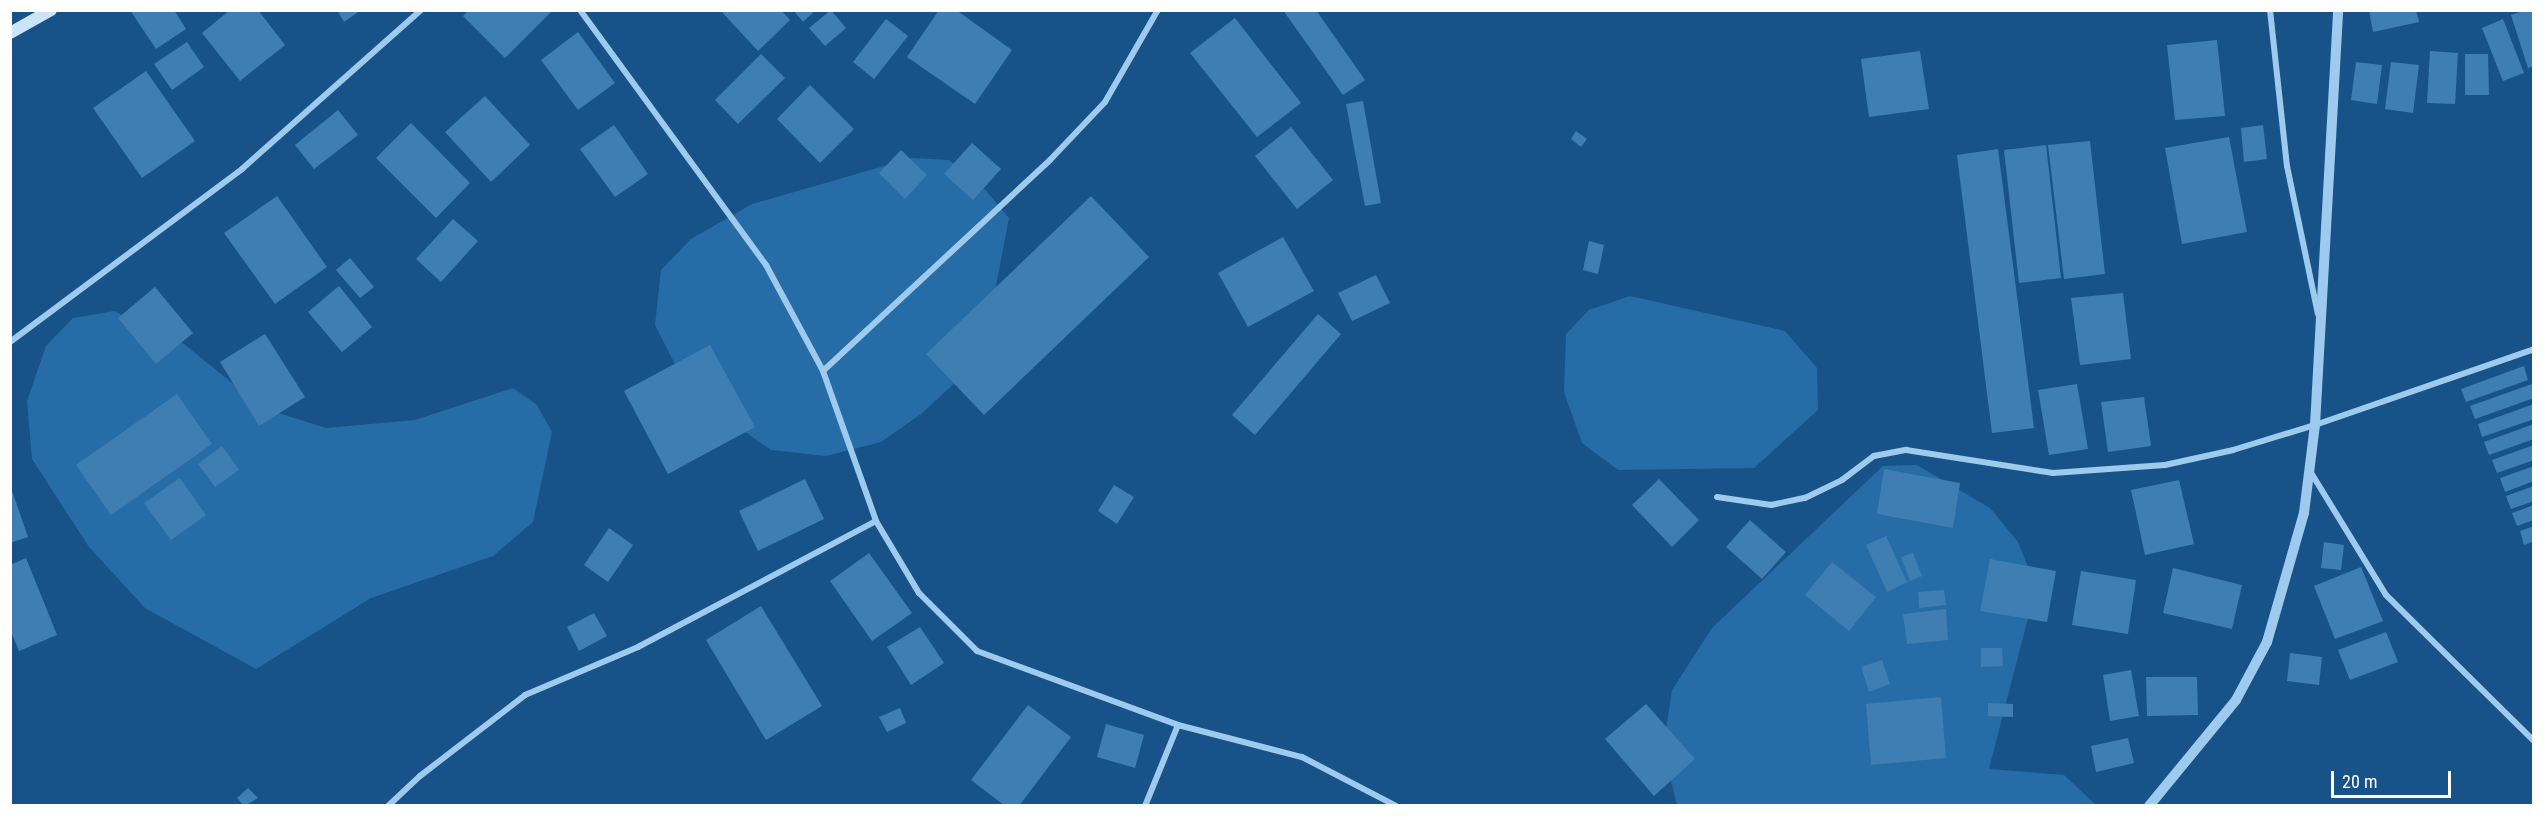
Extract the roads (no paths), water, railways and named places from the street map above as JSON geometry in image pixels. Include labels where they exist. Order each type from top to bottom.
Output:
[{"type":"main road","points":[[10,33],[51,10]]},
{"type":"street","points":[[10,342],[242,169],[421,10]]},
{"type":"street","points":[[580,10],[766,265],[823,371],[876,521],[919,593],[977,651],[1178,725],[1302,757],[1396,806]]},
{"type":"street","points":[[823,371],[1050,160],[1105,102],[1158,10]]},
{"type":"street","points":[[2270,10],[2287,166],[2321,329]]},
{"type":"street","points":[[2149,806],[2236,700],[2267,642],[2302,523],[2315,425],[2338,10]]},
{"type":"street","points":[[1717,497],[1771,505],[1804,498],[1842,480],[1875,456],[1906,450],[2053,473],[2165,465],[2233,450],[2315,425],[2534,349]]},
{"type":"street","points":[[2309,470],[2386,595],[2534,741]]},
{"type":"street","points":[[388,806],[420,776],[525,695],[638,647],[876,521]]},
{"type":"street","points":[[1144,806],[1178,725]]}]
